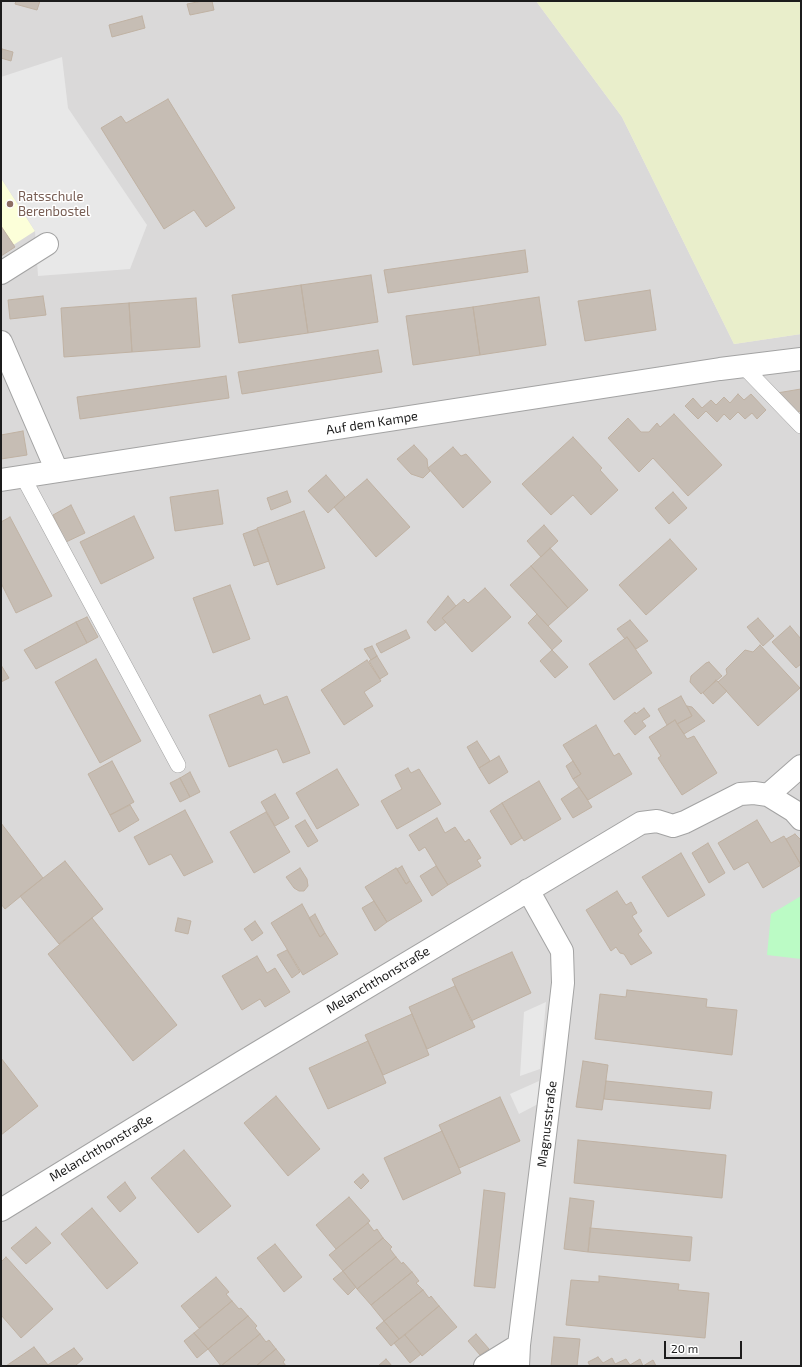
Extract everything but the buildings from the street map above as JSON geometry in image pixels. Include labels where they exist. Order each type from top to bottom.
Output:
[{"type":"street","points":[[1,273],[47,244]]},
{"type":"street","points":[[1,342],[57,471]]},
{"type":"street","name":"Auf dem Kampe","points":[[1,480],[713,370],[801,359]]},
{"type":"street","points":[[768,795],[801,766]]},
{"type":"street","name":"Melanchthonstraße","points":[[1,1210],[242,1062],[641,823],[657,821],[673,826],[685,822],[740,794],[754,793],[768,795],[794,811],[801,819]]},
{"type":"street","name":"Magnusstraße","points":[[519,1356],[563,983],[562,951],[528,890]]},
{"type":"street","points":[[485,1366],[519,1356]]},
{"type":"lane","points":[[744,367],[801,426]]},
{"type":"lane","points":[[23,477],[178,765]]},
{"type":"shaded area","points":[[1,1],[536,1],[622,117],[734,344],[801,334],[801,1366],[1,1366]]},
{"type":"shaded area","points":[[536,1],[801,1],[801,334],[734,344],[622,117]]},
{"type":"shaded area","points":[[62,57],[68,108],[147,225],[130,269],[38,276],[35,231],[1,178],[1,77]]},
{"type":"shaded area","name":"Ratsschule Berenbostel","points":[[1,178],[35,231],[1,253]]},
{"type":"shaded area","points":[[546,1002],[540,1069],[520,1076],[524,1012]]},
{"type":"shaded area","points":[[539,1081],[538,1104],[519,1114],[510,1094]]},
{"type":"green space","points":[[801,896],[801,959],[767,955],[771,914]]},
{"type":"place","name":"Ratsschule Berenbostel","points":[[10,204]]}]
